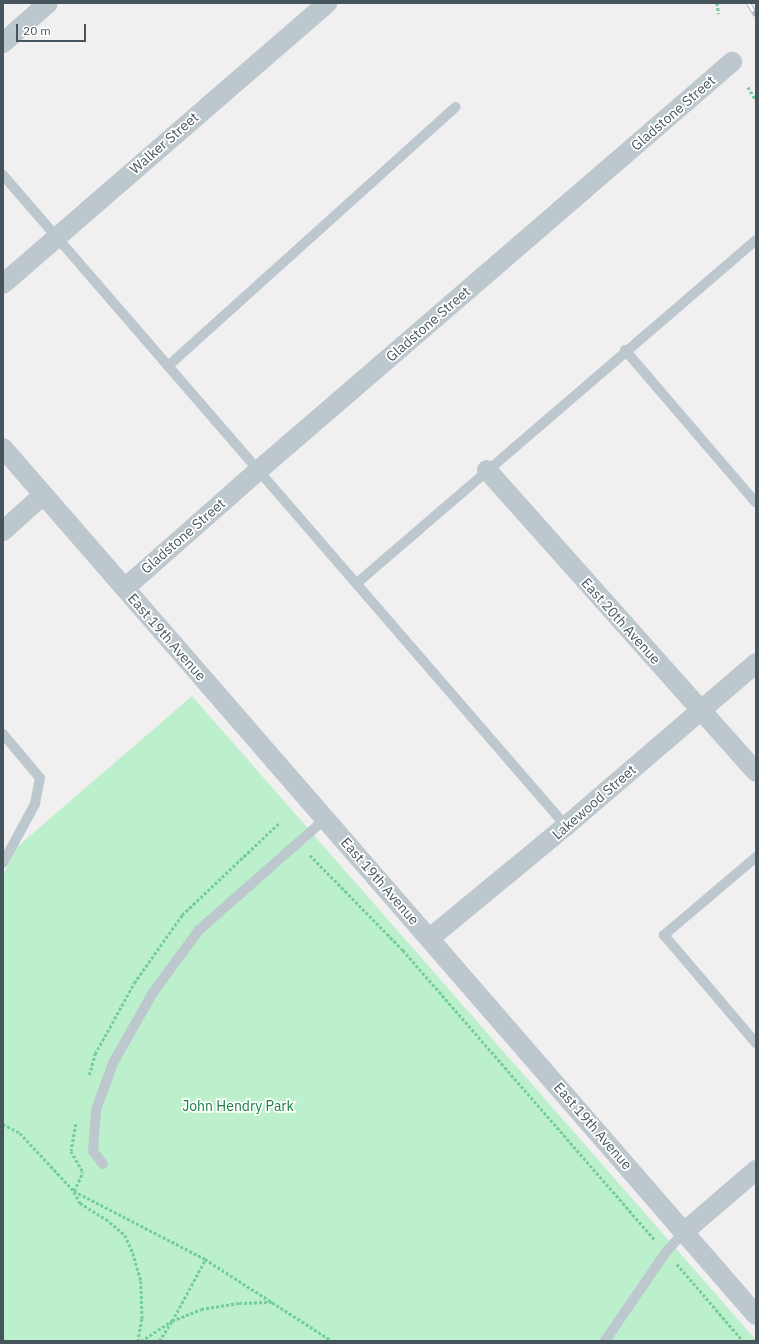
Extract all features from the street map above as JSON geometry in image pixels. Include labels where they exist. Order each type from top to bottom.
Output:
[{"type":"street","points":[[3,42],[48,3]]},
{"type":"street","name":"Walker Street","points":[[3,284],[326,3]]},
{"type":"street","name":"Gladstone Street","points":[[125,588],[259,470],[732,62]]},
{"type":"street","name":"East 19th Avenue","points":[[3,448],[756,1315]]},
{"type":"street","name":"East 20th Avenue","points":[[487,470],[756,772]]},
{"type":"street","points":[[3,531],[43,495]]},
{"type":"street","name":"Lakewood Street","points":[[430,938],[566,826],[756,663]]},
{"type":"street","points":[[684,1232],[756,1170]]},
{"type":"lane","points":[[168,366],[456,107]]},
{"type":"lane","points":[[3,175],[566,826]]},
{"type":"lane","points":[[357,583],[625,350],[756,240]]},
{"type":"lane","points":[[625,350],[756,503]]},
{"type":"lane","points":[[3,734],[40,778],[35,804],[3,863]]},
{"type":"lane","points":[[103,1164],[93,1151],[96,1110],[113,1063],[152,994],[199,930],[325,819]]},
{"type":"lane","points":[[756,857],[664,935],[756,1043]]},
{"type":"lane","points":[[605,1341],[666,1252],[684,1232]]},
{"type":"path","points":[[717,3],[719,14]]},
{"type":"path","points":[[748,87],[756,100]]},
{"type":"path","points":[[298,843],[403,950],[743,1341]]},
{"type":"path","points":[[3,1124],[20,1133],[74,1191],[80,1203],[106,1219],[124,1235],[133,1253],[141,1281],[142,1319],[138,1341]]},
{"type":"path","points":[[74,1191],[83,1172]]},
{"type":"path","points":[[74,1191],[205,1259],[332,1341]]},
{"type":"path","points":[[159,1341],[172,1321],[205,1259]]},
{"type":"path","points":[[141,1341],[172,1321],[201,1309],[239,1303],[272,1302]]},
{"type":"green space","name":"John Hendry Park","points":[[192,696],[756,1341],[3,1341],[3,875],[17,847]]},
{"type":"railway","points":[[749,3],[756,15]]}]
